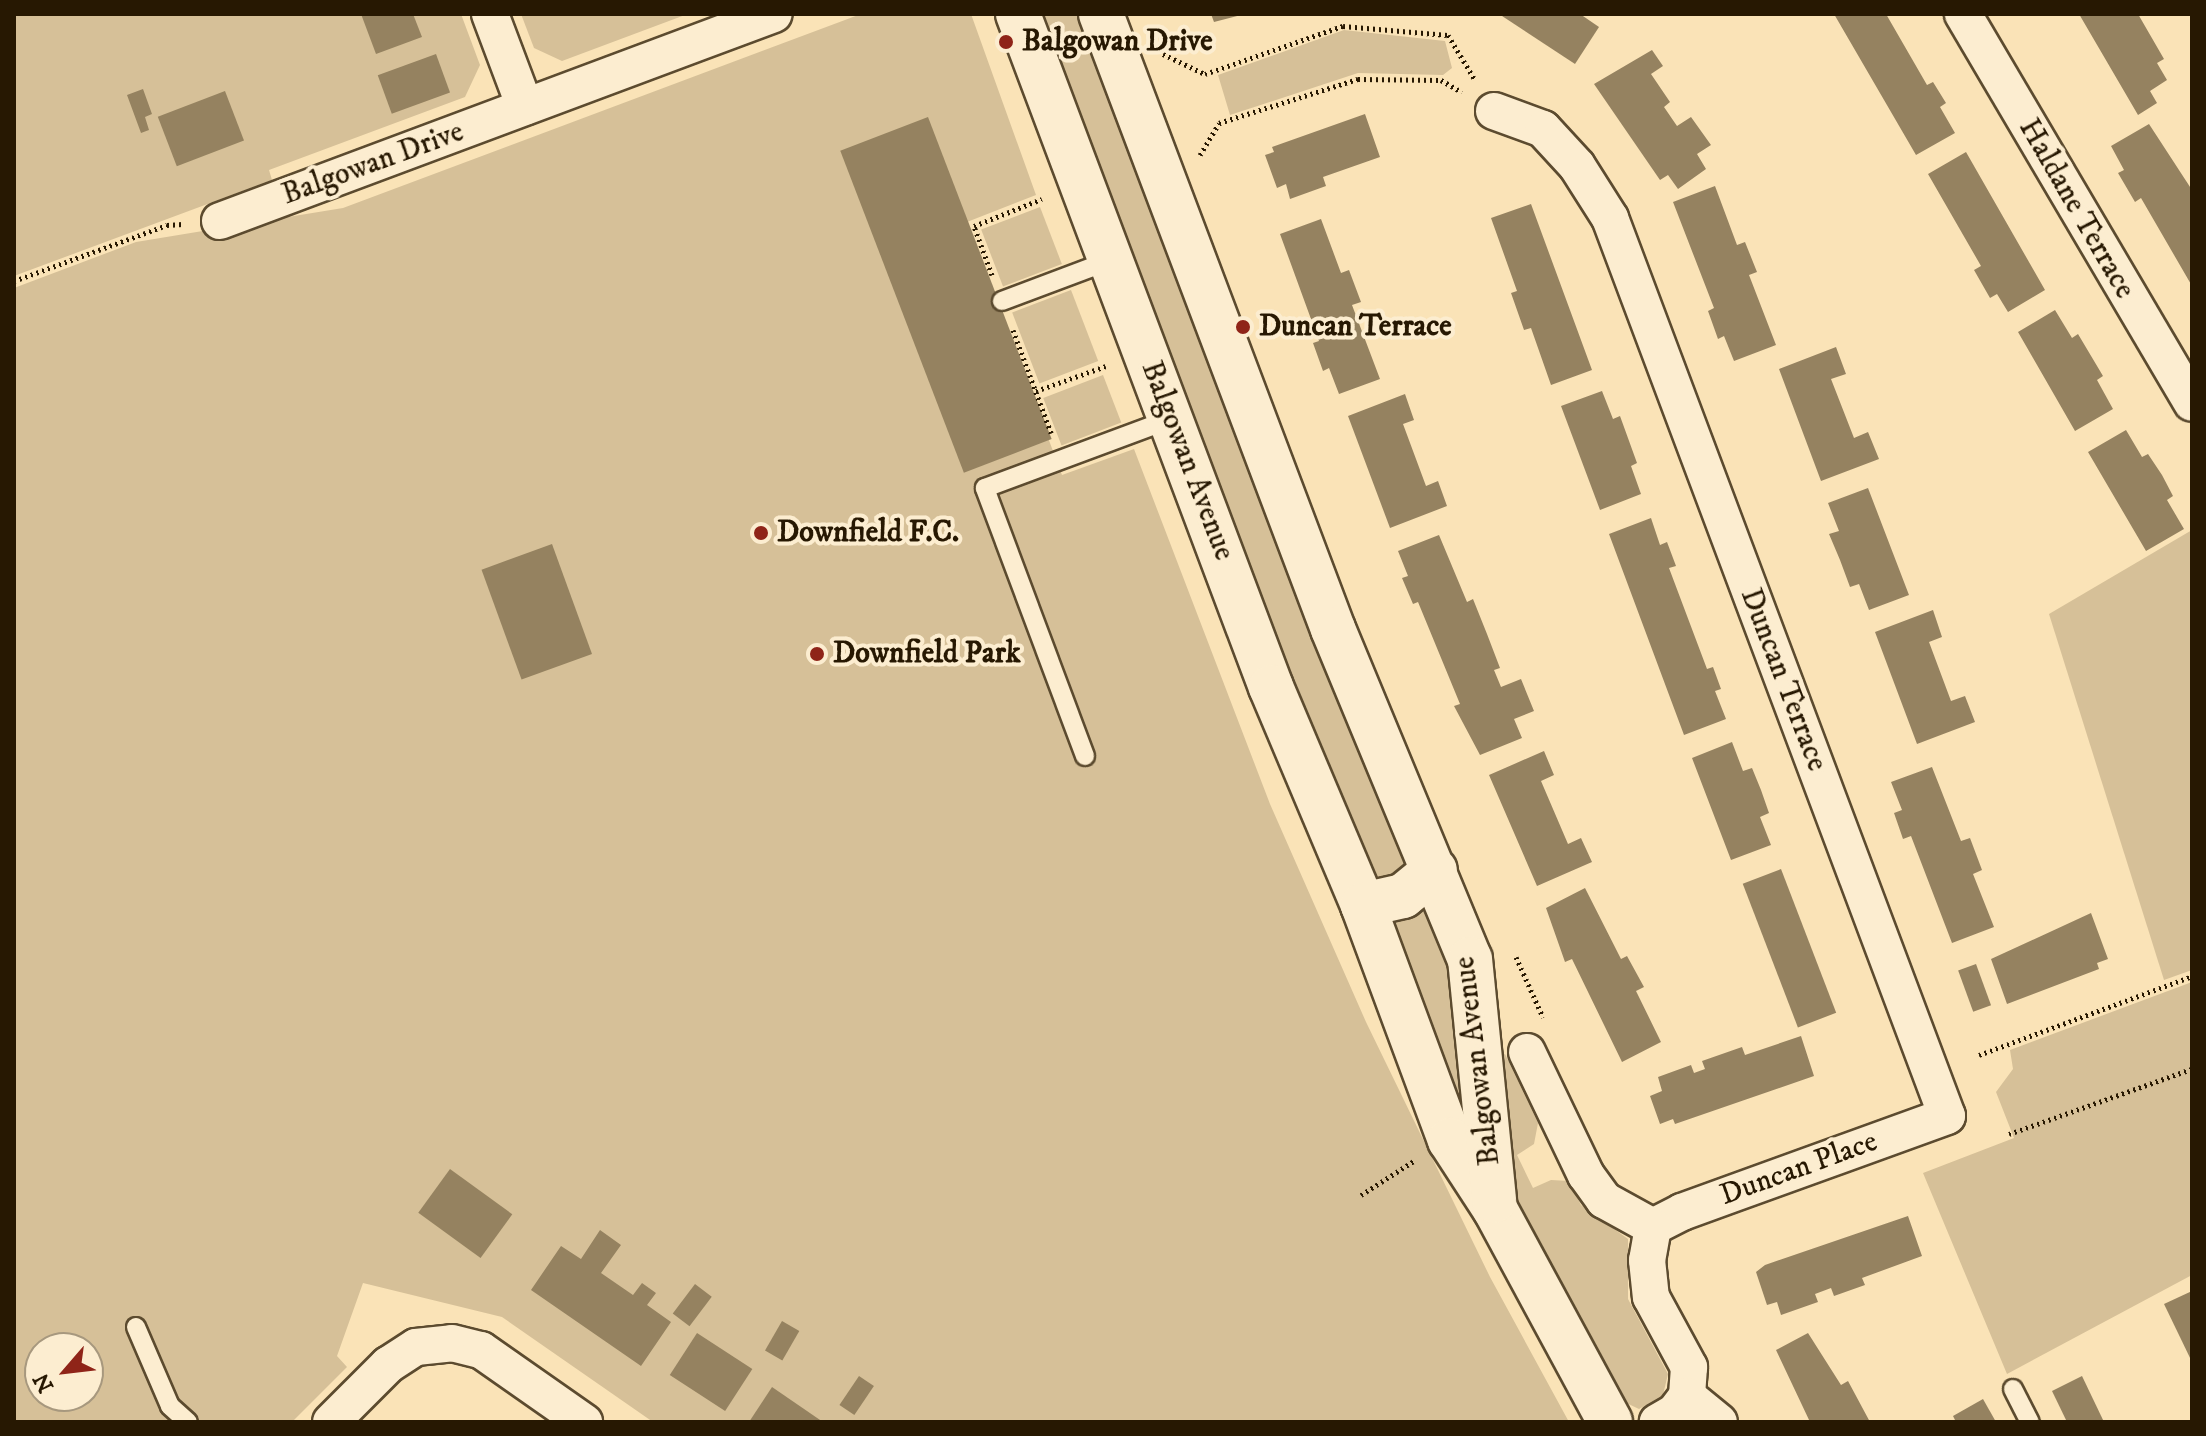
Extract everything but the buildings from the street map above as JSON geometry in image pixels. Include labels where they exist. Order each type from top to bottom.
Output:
[{"type":"street","points":[[490,14],[525,107]]},
{"type":"street","name":"Balgowan Drive","points":[[220,221],[525,107],[710,25],[774,14]]},
{"type":"street","name":"Balgowan Avenue","points":[[1018,14],[1271,687],[1363,905],[1450,1140],[1495,1209],[1610,1422]]},
{"type":"street","name":"Balgowan Avenue","points":[[1101,14],[1333,629],[1470,959],[1495,1209]]},
{"type":"street","name":"Haldane Terrace","points":[[1963,14],[2192,402]]},
{"type":"street","name":"Duncan Terrace","points":[[1494,111],[1543,129],[1577,166],[1610,218],[1947,1116]]},
{"type":"street","points":[[1363,905],[1403,896],[1435,870]]},
{"type":"street","name":"Balgowan Avenue","points":[[1537,1039],[1595,1187],[1604,1200],[1653,1227]]},
{"type":"street","name":"Duncan Place","points":[[1653,1227],[1682,1212],[1947,1116]]},
{"type":"street","points":[[1653,1227],[1647,1260],[1651,1297],[1689,1367],[1687,1396],[1675,1412],[1658,1422]]},
{"type":"street","points":[[331,1422],[388,1365],[416,1347],[452,1343],[481,1350],[584,1422]]},
{"type":"street","points":[[1687,1396],[1719,1422]]},
{"type":"lane","points":[[1002,301],[1111,260]]},
{"type":"lane","points":[[1085,756],[985,488],[1171,419]]},
{"type":"lane","points":[[136,1327],[170,1406],[188,1422]]},
{"type":"lane","points":[[2013,1389],[2030,1422]]},
{"type":"path","points":[[1163,65],[1158,52],[1205,74],[1343,26],[1448,35],[1494,111]]},
{"type":"path","points":[[1193,145],[1198,159],[1219,123],[1358,79],[1441,80],[1494,111]]},
{"type":"path","points":[[14,281],[167,225],[220,221]]},
{"type":"path","points":[[1036,391],[1145,351]]},
{"type":"path","points":[[1510,944],[1537,1039]]},
{"type":"path","points":[[1979,1055],[2192,976]]},
{"type":"path","points":[[2009,1134],[2192,1069]]},
{"type":"path","points":[[1361,1195],[1450,1140]]},
{"type":"shaded area","points":[[14,14],[461,14],[480,65],[465,97],[269,170],[272,180],[14,276]]},
{"type":"shaded area","points":[[521,14],[685,15],[562,61],[534,48]]},
{"type":"shaded area","points":[[861,14],[971,14],[1036,195],[967,222],[1062,475],[1134,449],[1270,804],[1366,1022],[1490,1277],[1569,1422],[653,1422],[502,1317],[363,1283],[337,1356],[347,1367],[292,1422],[14,1422],[14,288],[136,242],[343,208]]},
{"type":"shaded area","points":[[1030,14],[1090,14],[1412,871],[1374,885],[1357,864]]},
{"type":"shaded area","points":[[1344,30],[1445,41],[1452,68],[1443,75],[1358,73],[1230,115],[1218,75]]},
{"type":"shaded area","points":[[1040,207],[1062,264],[1003,287],[981,230]]},
{"type":"shaded area","points":[[1071,290],[1098,361],[1039,384],[1012,313]]},
{"type":"shaded area","points":[[1103,375],[1121,423],[1062,446],[1043,398]]},
{"type":"shaded area","points":[[2192,530],[2192,970],[2164,980],[2049,614]]},
{"type":"shaded area","points":[[1433,895],[1458,959],[1472,1121],[1458,1126],[1384,917]]},
{"type":"shaded area","points":[[2192,982],[2192,1275],[2007,1374],[1923,1173],[2014,1138],[1996,1092],[2013,1069],[2010,1050]]},
{"type":"shaded area","points":[[1505,1054],[1538,1123],[1534,1144],[1517,1155],[1533,1188],[1551,1180],[1569,1181],[1581,1205],[1628,1239],[1628,1299],[1668,1374],[1663,1395],[1639,1409],[1618,1399],[1501,1174],[1488,1063]]},
{"type":"place","name":"Balgowan Drive","points":[[1006,42]]},
{"type":"place","name":"Duncan Terrace","points":[[1243,327]]},
{"type":"place","name":"Downfield F.C.","points":[[761,533]]},
{"type":"place","name":"Downfield Park","points":[[817,654]]}]
